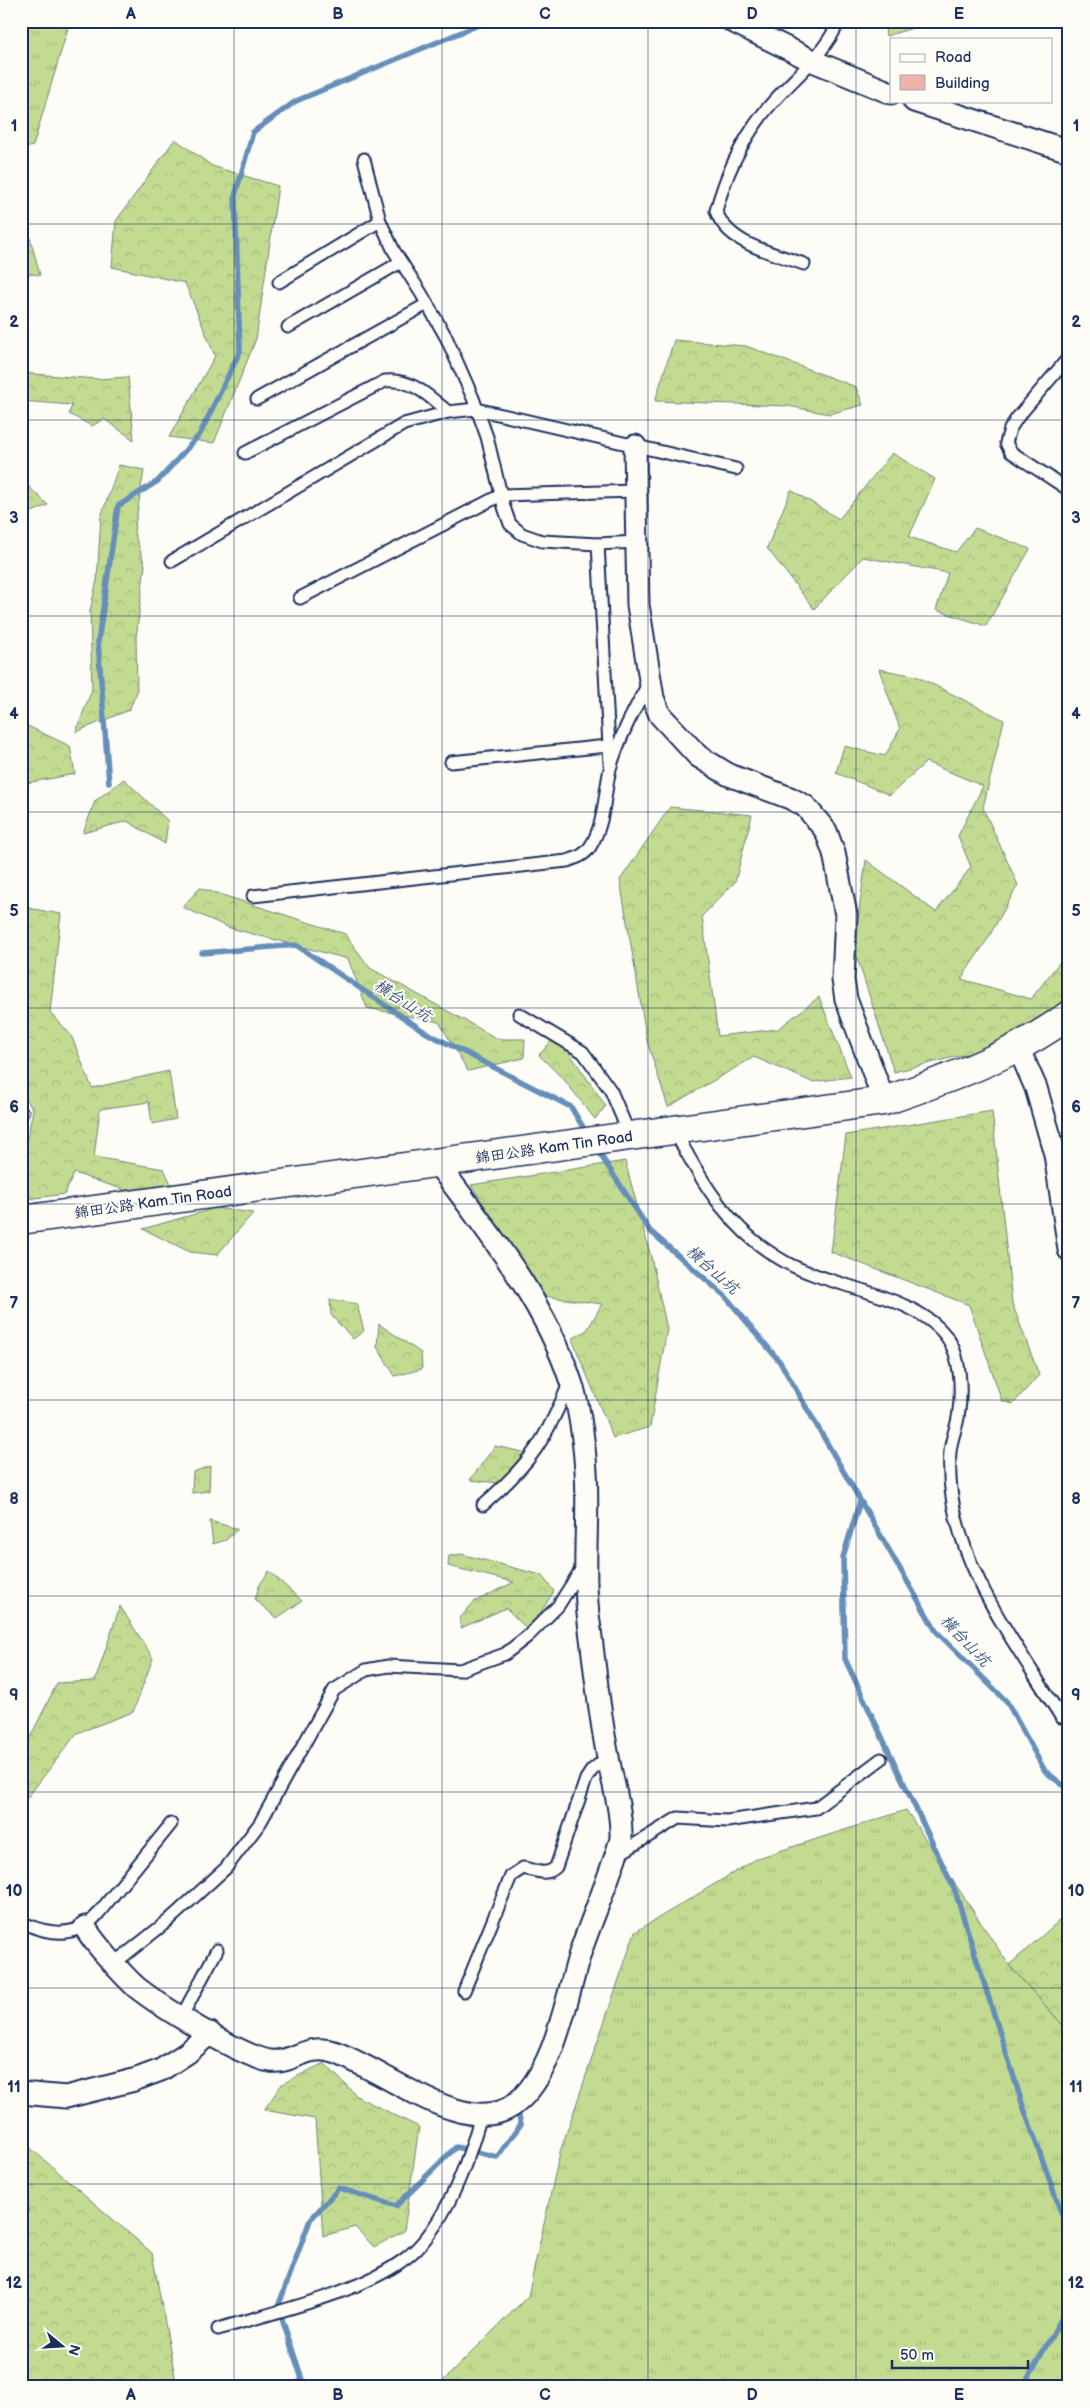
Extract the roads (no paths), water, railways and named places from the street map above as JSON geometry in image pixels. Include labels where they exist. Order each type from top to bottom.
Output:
[{"type":"main road","name":"錦田公路 Kam Tin Road","points":[[21,1220],[884,1101],[948,1079],[1018,1047],[1069,1015]]},
{"type":"street","points":[[732,21],[813,61],[890,93]]},
{"type":"street","points":[[917,102],[1069,151]]},
{"type":"street","points":[[635,446],[638,605],[649,683],[660,715],[698,756],[729,775],[790,798],[805,806],[826,831],[838,869],[846,915],[843,980],[846,999],[884,1101]]},
{"type":"street","points":[[1018,1047],[1036,1088],[1052,1146],[1069,1250]]},
{"type":"street","points":[[85,1927],[134,1985],[153,1999],[234,2047],[271,2061],[283,2060],[316,2049],[334,2052],[449,2108],[480,2116],[506,2110],[515,2104],[525,2094],[544,2064],[559,2027],[581,1952],[616,1857],[620,1839],[621,1822],[608,1757],[589,1619],[586,1562],[586,1472],[579,1416],[571,1380],[540,1312],[508,1260],[438,1164]]},
{"type":"street","points":[[21,2093],[66,2097],[134,2080],[161,2070],[187,2053],[210,2033]]},
{"type":"lane","points":[[804,264],[739,239],[720,222],[716,211],[730,172],[743,144],[762,114],[813,61],[832,37],[839,21]]},
{"type":"lane","points":[[364,158],[380,221],[401,262],[446,337],[476,409],[487,437],[510,524],[522,534],[542,541],[598,544],[637,542]]},
{"type":"lane","points":[[278,282],[380,221]]},
{"type":"lane","points":[[288,327],[401,262]]},
{"type":"lane","points":[[257,399],[427,304]]},
{"type":"lane","points":[[1069,357],[1016,418],[1006,443],[1011,452],[1069,490]]},
{"type":"lane","points":[[245,453],[385,382],[397,380],[412,384],[448,412]]},
{"type":"lane","points":[[172,561],[404,424],[448,412],[476,409],[736,469]]},
{"type":"lane","points":[[300,598],[501,495],[635,491]]},
{"type":"lane","points":[[598,544],[608,746],[611,768]]},
{"type":"lane","points":[[253,896],[567,861],[580,857],[589,849],[596,836],[602,820],[611,768],[623,732],[649,683]]},
{"type":"lane","points":[[451,762],[608,746]]},
{"type":"lane","points":[[519,1014],[583,1052],[611,1091],[630,1136]]},
{"type":"lane","points":[[674,1130],[699,1177],[719,1206],[740,1229],[762,1246],[788,1263],[919,1313],[947,1336],[954,1352],[958,1374],[958,1418],[950,1452],[950,1480],[961,1536],[978,1577],[1001,1622],[1061,1717]]},
{"type":"lane","points":[[483,1505],[514,1478],[536,1452],[552,1424],[571,1380]]},
{"type":"lane","points":[[115,1963],[169,1920],[226,1868],[260,1823],[334,1690],[366,1670],[388,1666],[460,1670],[504,1654],[528,1636],[558,1606],[586,1562]]},
{"type":"lane","points":[[464,1991],[511,1876],[523,1868],[544,1873],[556,1867],[586,1779],[592,1770],[608,1757]]},
{"type":"lane","points":[[616,1857],[678,1818],[727,1821],[816,1808],[881,1759]]},
{"type":"lane","points":[[28,1925],[46,1932],[57,1933],[85,1927],[97,1916],[171,1824]]},
{"type":"lane","points":[[182,2016],[218,1950]]},
{"type":"lane","points":[[218,2329],[346,2289],[406,2258],[431,2232],[447,2205],[474,2142],[480,2116]]},
{"type":"waterway","points":[[109,783],[98,642],[118,506],[158,481],[200,434],[240,351],[235,196],[253,132],[296,101],[488,21]]},
{"type":"waterway","name":"橫台山坑","points":[[202,953],[296,945],[425,1032],[571,1107],[587,1134]]},
{"type":"waterway","name":"橫台山坑","points":[[596,1148],[650,1231],[726,1297],[780,1362],[936,1631],[1007,1702],[1045,1771],[1069,1790]]},
{"type":"waterway","points":[[860,1501],[843,1557],[845,1659],[955,1891],[1022,2103],[1069,2234]]},
{"type":"waterway","points":[[310,2387],[302,2379],[278,2307],[310,2220],[339,2188],[396,2206],[456,2147],[497,2157],[521,2124],[517,2109]]},
{"type":"waterway","points":[[1023,2387],[1069,2305]]},
{"type":"waterway","points":[[294,2387],[302,2379]]}]
